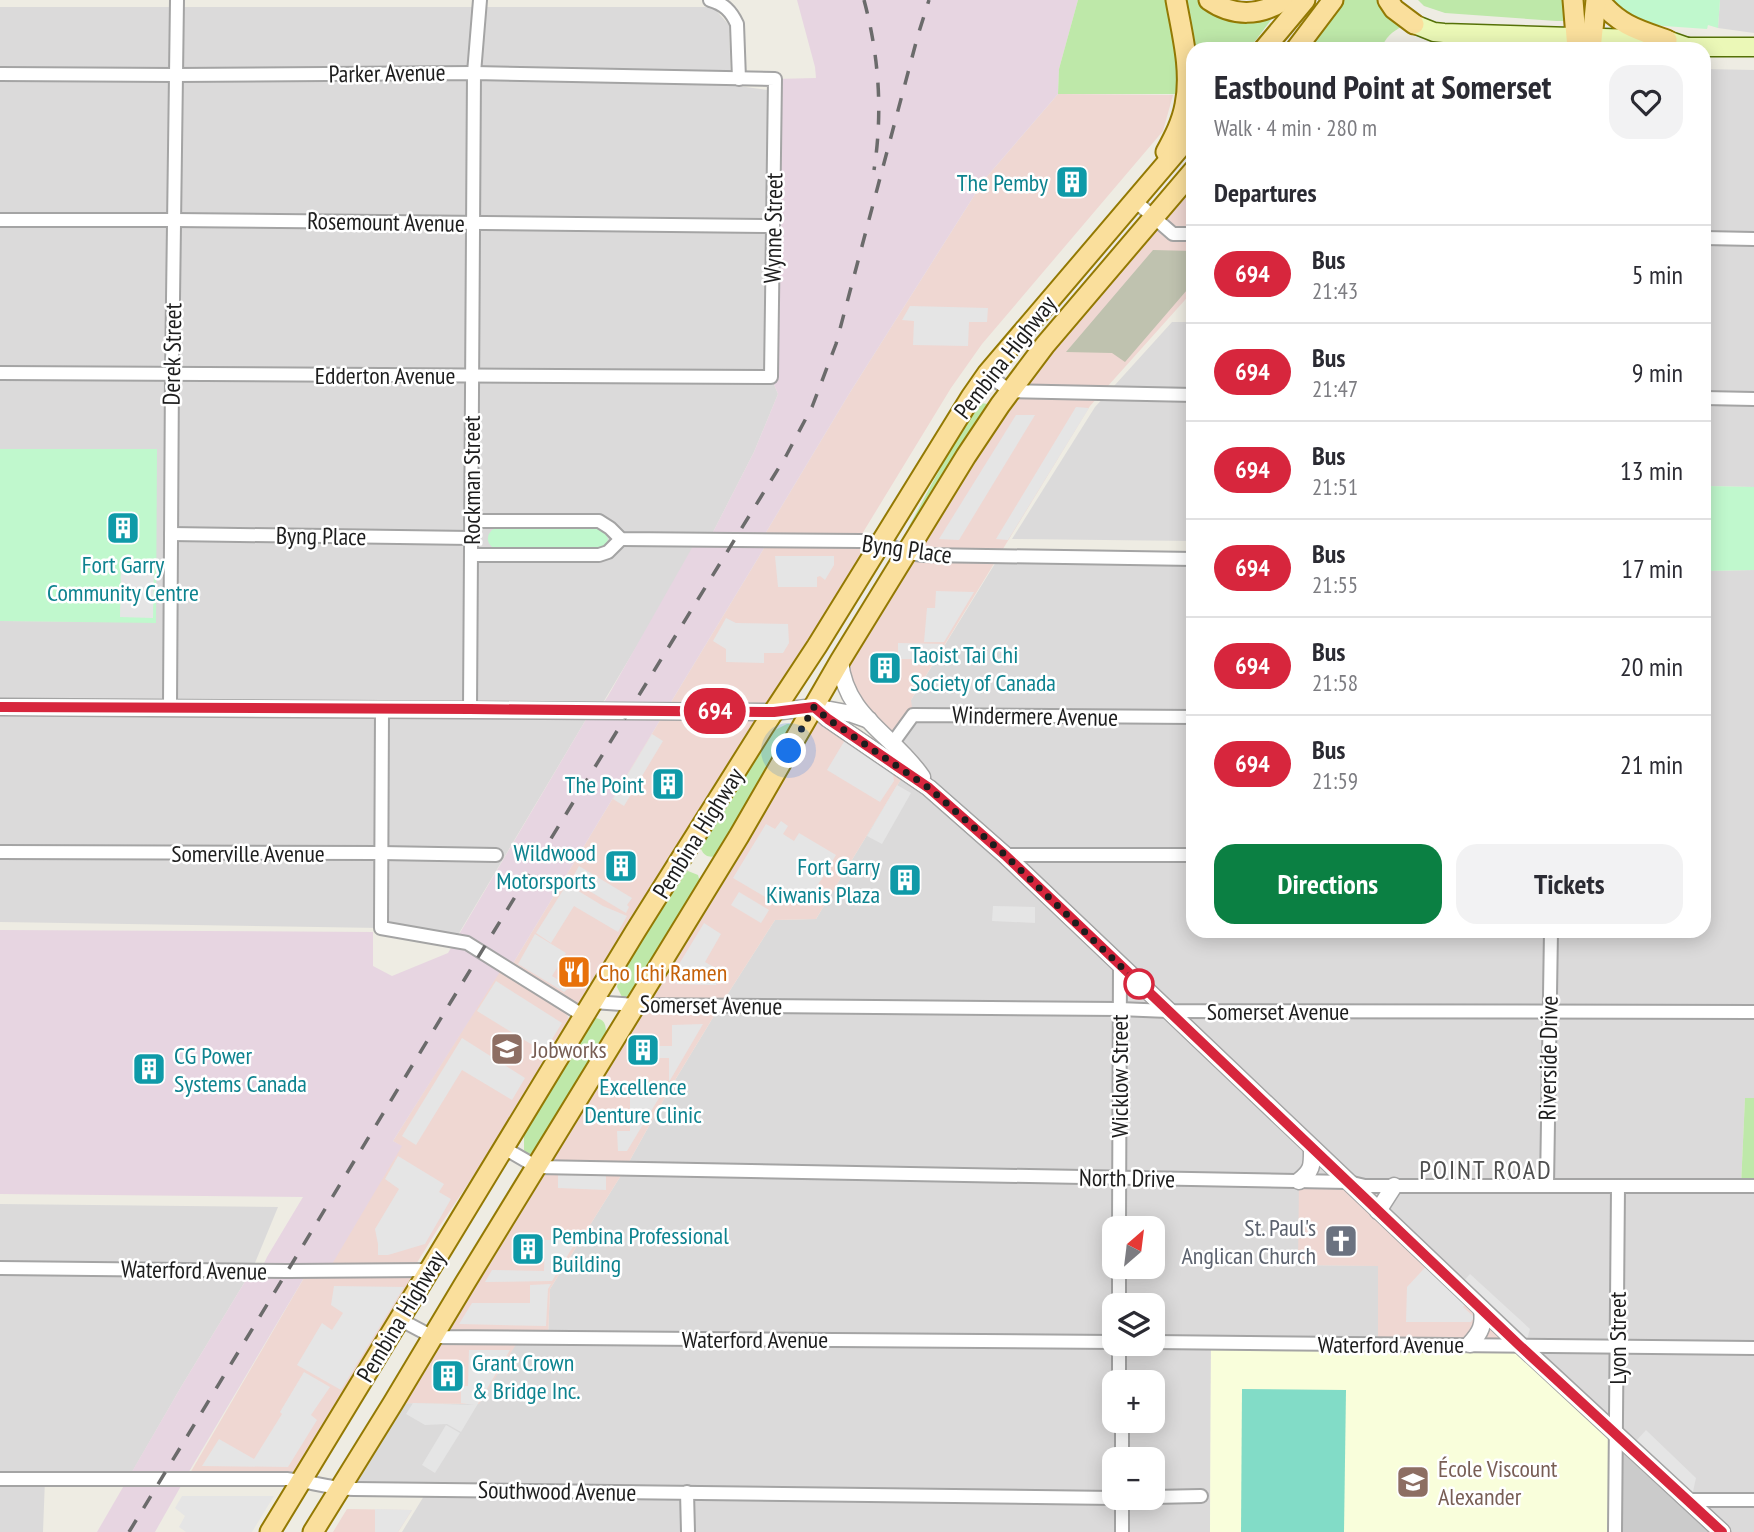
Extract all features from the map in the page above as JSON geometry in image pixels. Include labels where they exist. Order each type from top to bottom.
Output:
[{"type":"main road","points":[[1176,0],[1186,70]]},
{"type":"main road","points":[[1209,0],[1239,13],[1258,12],[1284,0]]},
{"type":"main road","points":[[1270,42],[1305,0]]},
{"type":"main road","points":[[1301,42],[1333,0]]},
{"type":"main road","points":[[1388,0],[1394,9],[1414,24],[1434,32],[1570,42]]},
{"type":"main road","points":[[1573,0],[1584,42]]},
{"type":"main road","points":[[1584,42],[1597,0],[1627,25],[1670,42]]},
{"type":"main road","points":[[1711,46],[1754,47]]},
{"type":"main road","points":[[1152,180],[1174,138],[1186,94]]},
{"type":"main road","name":"Pembina Highway","points":[[270,1532],[589,1009],[946,435],[987,374],[1186,140]]},
{"type":"main road","name":"Pembina Highway","points":[[313,1532],[739,836],[966,456],[1010,391],[1056,331],[1186,179]]},
{"type":"main road","points":[[814,707],[813,682],[817,646]]},
{"type":"street","name":"Derek Street","points":[[170,707],[177,0]]},
{"type":"street","name":"Rockman Street","points":[[470,709],[474,72],[480,0]]},
{"type":"street","points":[[710,0],[725,7],[737,24],[738,79]]},
{"type":"street","name":"Parker Avenue","points":[[0,74],[474,72],[775,79]]},
{"type":"street","name":"Wynne Street","points":[[771,377],[775,79]]},
{"type":"street","points":[[1134,200],[1173,234],[1186,234]]},
{"type":"street","name":"Rosemount Avenue","points":[[0,220],[773,226]]},
{"type":"street","points":[[1711,238],[1754,239]]},
{"type":"street","name":"Edderton Avenue","points":[[0,373],[771,377]]},
{"type":"street","points":[[987,374],[1010,391],[1186,395]]},
{"type":"street","points":[[1711,398],[1754,398]]},
{"type":"street","points":[[471,520],[598,521],[621,539]]},
{"type":"street","name":"Byng Place","points":[[171,534],[471,538]]},
{"type":"street","name":"Byng Place","points":[[471,555],[599,555],[608,552],[621,539],[861,541],[880,542],[907,553],[924,555],[1186,559]]},
{"type":"street","points":[[841,662],[842,677],[853,702],[915,767],[929,788]]},
{"type":"street","points":[[0,706],[774,712],[814,707],[869,720]]},
{"type":"street","points":[[814,707],[929,788],[1005,855],[1519,1345],[1722,1532]]},
{"type":"street","points":[[382,709],[381,928],[467,943],[589,1009]]},
{"type":"street","name":"Windermere Avenue","points":[[892,744],[913,715],[1186,718]]},
{"type":"street","points":[[869,747],[881,748],[892,744]]},
{"type":"street","name":"Somerville Avenue","points":[[0,852],[496,855]]},
{"type":"street","points":[[1005,855],[1186,855]]},
{"type":"street","name":"Riverside Drive","points":[[1547,1185],[1551,938]]},
{"type":"street","name":"Wicklow Street","points":[[1119,1216],[1120,965]]},
{"type":"street","name":"Somerset Avenue","points":[[589,1009],[636,1005],[1168,1011],[1754,1012]]},
{"type":"street","name":"North Drive","points":[[504,1148],[537,1167],[1348,1182],[1365,1186],[1754,1186]]},
{"type":"street","points":[[1300,1181],[1312,1166],[1312,1148]]},
{"type":"street","points":[[1378,1211],[1394,1186]]},
{"type":"street","name":"Lyon Street","points":[[1615,1532],[1618,1187]]},
{"type":"street","name":"Waterford Avenue","points":[[0,1268],[429,1270]]},
{"type":"street","points":[[1470,1344],[1479,1334],[1484,1322],[1482,1309]]},
{"type":"street","name":"Waterford Avenue","points":[[399,1319],[433,1337],[1102,1343]]},
{"type":"street","name":"Waterford Avenue","points":[[1165,1342],[1754,1348]]},
{"type":"street","name":"Southwood Avenue","points":[[0,1479],[301,1480],[340,1489],[1102,1498]]},
{"type":"street","points":[[687,1492],[688,1532]]},
{"type":"street","points":[[1165,1497],[1201,1496]]},
{"type":"street","points":[[1688,1500],[1754,1500]]},
{"type":"street","points":[[1122,1510],[1122,1532]]},
{"type":"shaded area","points":[[797,0],[1078,0],[1059,69],[1058,94],[984,180],[849,394],[765,534],[712,534],[754,452],[778,394],[771,377],[775,79],[816,78]]},
{"type":"shaded area","points":[[1720,0],[1754,0],[1754,33],[1718,28]]},
{"type":"shaded area","points":[[0,7],[713,7],[729,25],[731,85],[775,91],[771,377],[778,394],[754,452],[709,540],[650,624],[598,711],[591,711],[455,940],[381,928],[0,922],[0,621],[156,622],[156,449],[0,449]]},
{"type":"shaded area","points":[[1711,69],[1754,70],[1754,487],[1711,486]]},
{"type":"shaded area","points":[[1058,94],[1173,95],[1163,131],[982,344],[951,388],[862,534],[765,534],[849,394],[984,180]]},
{"type":"shaded area","points":[[1186,179],[1186,299],[1090,406],[911,700],[913,715],[896,747],[845,699],[832,677],[1000,405]]},
{"type":"shaded area","points":[[1153,250],[1186,251],[1186,291],[1125,362],[1112,353],[1066,352]]},
{"type":"shaded area","points":[[910,306],[988,308],[987,322],[969,322],[968,346],[913,345],[914,321],[902,320]]},
{"type":"shaded area","points":[[1172,322],[1186,322],[1186,541],[1012,539],[1095,407]]},
{"type":"shaded area","points":[[1076,407],[1089,408],[1008,540],[996,539]]},
{"type":"shaded area","points":[[1016,415],[1035,415],[959,540],[939,539]]},
{"type":"shaded area","points":[[697,539],[769,540],[509,970],[503,967],[393,1141],[402,1146],[328,1271],[308,1271],[155,1532],[97,1532],[252,1270],[261,1270],[303,1197],[0,1194],[0,930],[373,932],[373,966],[392,976],[448,953],[591,711],[598,711],[608,696]]},
{"type":"shaded area","points":[[769,540],[880,542],[584,1016],[509,970]]},
{"type":"shaded area","points":[[775,556],[834,556],[834,565],[825,580],[817,577],[817,587],[778,587]]},
{"type":"shaded area","points":[[999,557],[1186,559],[1186,938],[1711,938],[1711,571],[1754,570],[1754,1098],[1745,1098],[1741,1185],[1754,1186],[1754,1532],[1722,1532],[1437,1266],[1298,1265],[1378,1266],[1378,1344],[1211,1343],[1210,1532],[402,1532],[427,1491],[340,1489],[393,1403],[478,1404],[520,1337],[548,1337],[550,1289],[625,1169],[720,1006],[775,920],[816,919],[906,771],[896,747],[911,700]]},
{"type":"shaded area","points":[[121,564],[154,565],[153,618],[120,617]]},
{"type":"shaded area","points":[[936,591],[974,592],[944,642],[924,642],[927,608],[935,608]]},
{"type":"shaded area","points":[[726,618],[736,623],[788,624],[789,643],[783,653],[764,653],[764,663],[726,662],[726,649],[713,641]]},
{"type":"shaded area","points":[[898,643],[943,644],[934,659],[898,659]]},
{"type":"shaded area","points":[[814,707],[906,771],[816,919],[775,920],[720,1006],[625,1169],[550,1289],[548,1338],[520,1338],[479,1404],[393,1403]]},
{"type":"shaded area","points":[[652,734],[663,741],[624,806],[613,799]]},
{"type":"shaded area","points":[[845,740],[893,774],[894,781],[880,802],[827,770]]},
{"type":"shaded area","points":[[897,785],[911,793],[882,844],[867,836]]},
{"type":"shaded area","points":[[781,821],[788,826],[783,834],[794,841],[799,833],[836,855],[807,903],[767,898],[733,878],[766,824],[775,829]]},
{"type":"shaded area","points":[[579,866],[632,898],[626,913],[571,880]]},
{"type":"shaded area","points":[[567,884],[603,906],[627,916],[618,932],[574,906],[551,943],[536,933]]},
{"type":"shaded area","points":[[739,892],[769,910],[761,923],[731,905]]},
{"type":"shaded area","points":[[993,906],[1035,907],[1035,923],[992,921]]},
{"type":"shaded area","points":[[704,923],[721,934],[705,962],[717,969],[716,985],[677,984],[677,977],[673,974]]},
{"type":"shaded area","points":[[535,934],[566,953],[552,976],[570,987],[564,992],[518,964]]},
{"type":"shaded area","points":[[499,972],[565,1012],[570,1020],[511,1120],[415,1266],[331,1265],[401,1146],[393,1141]]},
{"type":"shaded area","points":[[496,981],[562,1023],[544,1052],[477,1011]]},
{"type":"shaded area","points":[[703,1024],[669,1082],[669,1058],[657,1058],[658,1046],[672,1046],[672,1025]]},
{"type":"shaded area","points":[[462,1038],[525,1078],[512,1100],[462,1070],[416,1145],[402,1136]]},
{"type":"shaded area","points":[[630,1093],[662,1093],[627,1151],[618,1151],[617,1131],[630,1131]]},
{"type":"shaded area","points":[[398,1156],[444,1184],[439,1192],[451,1199],[425,1244],[388,1255],[378,1255],[375,1229],[399,1189],[385,1179]]},
{"type":"shaded area","points":[[558,1174],[606,1175],[606,1190],[558,1188]]},
{"type":"shaded area","points":[[1299,1181],[1348,1182],[1519,1344],[1378,1344],[1378,1266],[1298,1265]]},
{"type":"shaded area","points":[[0,1204],[278,1207],[252,1270],[128,1479],[45,1479],[43,1532],[0,1532]]},
{"type":"shaded area","points":[[545,1240],[577,1240],[552,1281],[485,1282],[492,1270],[544,1271]]},
{"type":"shaded area","points":[[1433,1259],[1460,1285],[1470,1274],[1530,1329],[1525,1347],[1472,1297],[1463,1307],[1474,1317],[1471,1322],[1406,1322],[1407,1287]]},
{"type":"shaded area","points":[[428,1270],[299,1479],[186,1480],[308,1271]]},
{"type":"shaded area","points":[[551,1284],[548,1289],[546,1326],[459,1324],[472,1303],[530,1303],[530,1285]]},
{"type":"shaded area","points":[[334,1286],[404,1287],[341,1390],[297,1365],[322,1323],[332,1330],[343,1313],[331,1305]]},
{"type":"shaded area","name":"École Viscount Alexander","points":[[1211,1342],[1519,1344],[1616,1432],[1615,1532],[1210,1532]]},
{"type":"shaded area","points":[[469,1350],[510,1350],[461,1432],[447,1424],[425,1425],[406,1414],[413,1403],[474,1405],[461,1403],[461,1386],[468,1386]]},
{"type":"shaded area","points":[[304,1372],[330,1387],[311,1415],[317,1420],[288,1467],[202,1466],[219,1439],[254,1459]]},
{"type":"shaded area","points":[[1242,1389],[1346,1390],[1344,1532],[1241,1532]]},
{"type":"shaded area","points":[[446,1425],[460,1433],[435,1473],[422,1465]]},
{"type":"shaded area","points":[[1646,1430],[1696,1478],[1692,1496],[1635,1442]]},
{"type":"shaded area","points":[[1616,1432],[1722,1532],[1615,1532]]},
{"type":"shaded area","points":[[182,1496],[274,1496],[252,1532],[186,1532],[179,1527],[185,1516],[175,1508]]},
{"type":"shaded area","points":[[347,1509],[412,1510],[398,1532],[333,1532]]},
{"type":"shaded area","points":[[375,1509],[412,1510],[398,1532],[375,1532]]},
{"type":"green space","points":[[1078,0],[1169,0],[1180,71],[1177,107],[1176,94],[1058,94],[1059,69]]},
{"type":"green space","points":[[1182,0],[1199,0],[1211,10],[1268,17],[1271,20],[1254,42],[1186,42],[1186,67]]},
{"type":"green space","points":[[1333,0],[1388,0],[1403,26],[1389,35],[1385,42],[1301,42]]},
{"type":"green space","points":[[1418,0],[1565,0],[1566,12],[1564,21],[1445,13],[1424,6]]},
{"type":"green space","points":[[1612,0],[1720,0],[1718,28],[1708,25],[1707,29],[1636,22]]},
{"type":"green space","points":[[979,403],[989,404],[910,529],[908,528],[961,430]]},
{"type":"green space","points":[[0,449],[157,449],[156,623],[0,621]]},
{"type":"green space","points":[[1711,486],[1754,487],[1754,570],[1711,571]]},
{"type":"green space","points":[[495,528],[598,528],[605,532],[608,539],[603,549],[495,549],[488,539]]},
{"type":"green space","points":[[787,724],[794,726],[716,856],[705,855],[701,842],[771,732]]},
{"type":"green space","points":[[688,871],[698,875],[700,882],[629,999],[623,999],[617,987],[619,977],[682,874]]},
{"type":"green space","points":[[595,1018],[603,1022],[606,1036],[533,1156],[528,1155],[524,1150],[524,1134]]},
{"type":"green space","points":[[1745,1098],[1754,1098],[1754,1186],[1741,1186]]},
{"type":"railway","points":[[864,0],[878,84],[874,170]]},
{"type":"railway","points":[[129,1532],[786,456],[812,407],[836,344],[929,0]]},
{"type":"bus line","name":"694","points":[[0,707],[774,712],[814,707],[929,788],[1005,855],[1519,1345],[1722,1532]]},
{"type":"place","name":"The Pemby","points":[[1072,182]]},
{"type":"place","name":"Fort Garry Community Centre","points":[[123,528]]},
{"type":"place","name":"Taoist Tai Chi Society of Canada","points":[[885,668]]},
{"type":"place","name":"The Point","points":[[668,784]]},
{"type":"place","name":"Wildwood Motorsports","points":[[621,866]]},
{"type":"place","name":"Fort Garry Kiwanis Plaza","points":[[905,880]]},
{"type":"place","name":"Cho Ichi Ramen","points":[[574,972]]},
{"type":"place","name":"Jobworks","points":[[507,1049]]},
{"type":"place","name":"Excellence Denture Clinic","points":[[643,1050]]},
{"type":"place","name":"CG Power Systems Canada","points":[[149,1069]]},
{"type":"place","name":"St. Paul's Anglican Church","points":[[1341,1241]]},
{"type":"place","name":"Pembina Professional Building","points":[[528,1249]]},
{"type":"place","name":"Grant Crown & Bridge Inc.","points":[[448,1376]]},
{"type":"place","name":"École Viscount Alexander","points":[[1413,1482]]},
{"type":"district","name":"POINT ROAD","points":[[1486,1169]]},
{"type":"route","points":[[789,751],[814,707],[929,788],[1005,855],[1139,984]]}]
